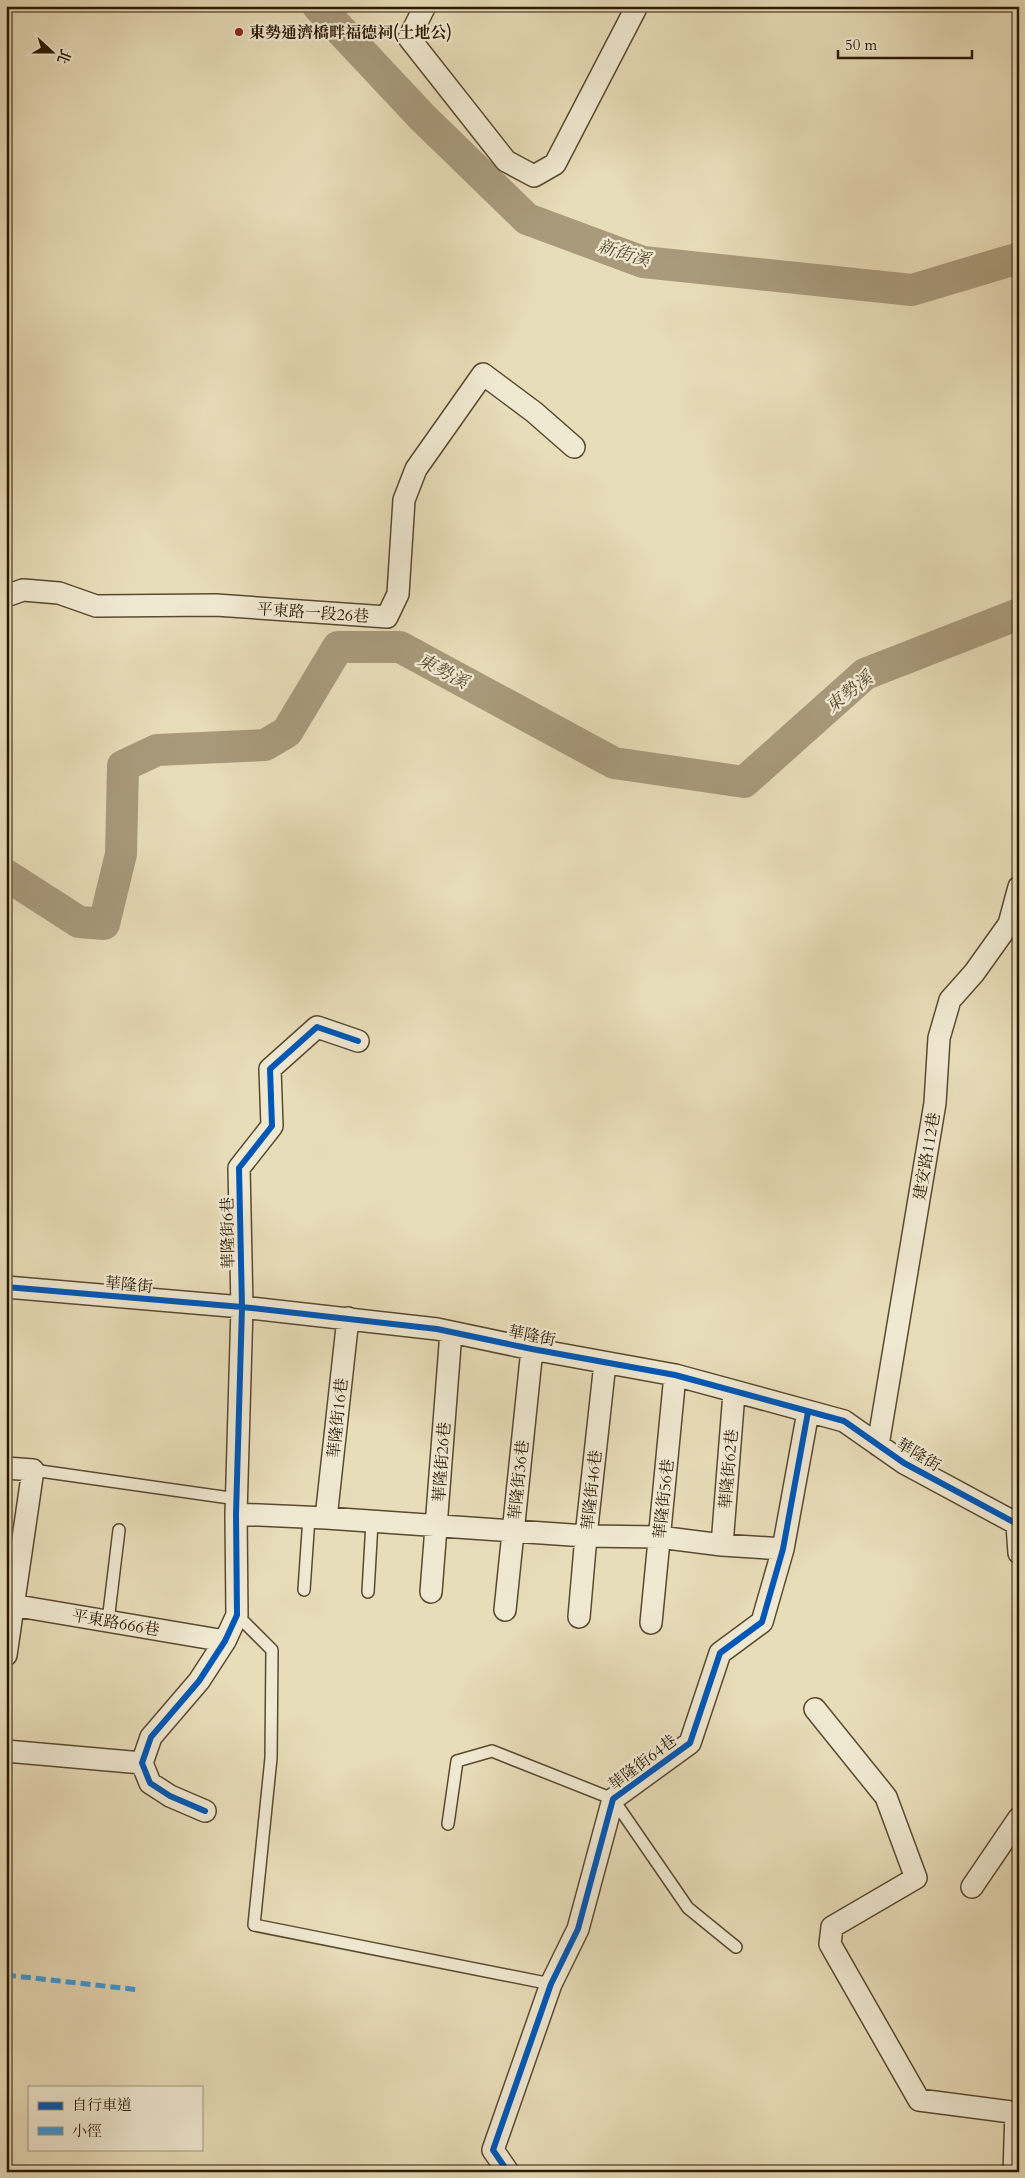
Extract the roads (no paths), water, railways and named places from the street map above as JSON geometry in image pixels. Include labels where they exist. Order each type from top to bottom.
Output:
[{"type":"street","points":[[425,6],[409,38],[506,161],[534,176],[555,164],[637,6]]},
{"type":"street","name":"平東路一段26巷","points":[[6,596],[23,590],[59,593],[96,606],[216,605],[387,617],[398,594],[404,500],[416,469],[483,374],[534,412],[574,447]]},
{"type":"street","name":"建安路112巷","points":[[878,1445],[935,1103],[939,1038],[950,1000],[974,972],[1009,924],[1019,887]]},
{"type":"street","name":"華隆街6巷","points":[[237,1615],[236,1506],[242,1307],[239,1168],[272,1126],[270,1070],[317,1027],[358,1041]]},
{"type":"street","name":"華隆街","points":[[6,1287],[348,1318],[451,1332],[675,1375],[734,1393],[844,1421],[904,1463],[1018,1525]]},
{"type":"street","name":"華隆街16巷","points":[[317,1518],[348,1318]]},
{"type":"street","name":"華隆街26巷","points":[[431,1592],[451,1332]]},
{"type":"street","name":"華隆街36巷","points":[[505,1610],[532,1349]]},
{"type":"street","name":"華隆街46巷","points":[[579,1617],[605,1363]]},
{"type":"street","name":"華隆街56巷","points":[[651,1623],[675,1375]]},
{"type":"street","name":"華隆街62巷","points":[[722,1545],[734,1393]]},
{"type":"street","name":"華隆街64巷","points":[[508,2172],[493,2150],[551,1984],[578,1929],[613,1799],[690,1743],[720,1653],[762,1622],[784,1549],[808,1412]]},
{"type":"street","points":[[6,1468],[33,1470],[10,1605],[6,1655]]},
{"type":"street","points":[[236,1506],[317,1518],[512,1532],[659,1537],[722,1545],[784,1549]]},
{"type":"street","points":[[1018,1525],[1019,1553]]},
{"type":"street","name":"平東路666巷","points":[[10,1605],[225,1641]]},
{"type":"street","points":[[205,1811],[170,1796],[150,1784],[142,1764],[151,1737],[199,1681],[225,1641],[237,1615]]},
{"type":"street","points":[[815,1709],[886,1797],[916,1878],[832,1927],[830,1944],[919,2100],[1017,2113],[1014,2172]]},
{"type":"street","points":[[6,1751],[142,1764]]},
{"type":"street","points":[[972,1887],[1019,1818]]},
{"type":"lane","points":[[33,1470],[236,1506]]},
{"type":"lane","points":[[304,1590],[317,1518]]},
{"type":"lane","points":[[368,1592],[372,1522]]},
{"type":"lane","points":[[108,1621],[119,1530]]},
{"type":"lane","points":[[237,1615],[272,1650],[271,1758],[254,1926],[551,1984]]},
{"type":"lane","points":[[448,1824],[457,1761],[492,1751],[613,1799],[688,1908],[736,1947]]},
{"type":"waterway","name":"新街溪","points":[[318,6],[422,117],[527,219],[643,262],[912,290],[1019,258]]},
{"type":"waterway","name":"東勢溪","points":[[6,875],[79,922],[104,924],[121,854],[123,766],[157,750],[265,745],[287,732],[338,647],[400,647],[614,763],[744,782],[865,674],[1019,614]]},
{"type":"place","name":"東勢通濟橋畔福德祠(土地公)","points":[[239,32]]}]
